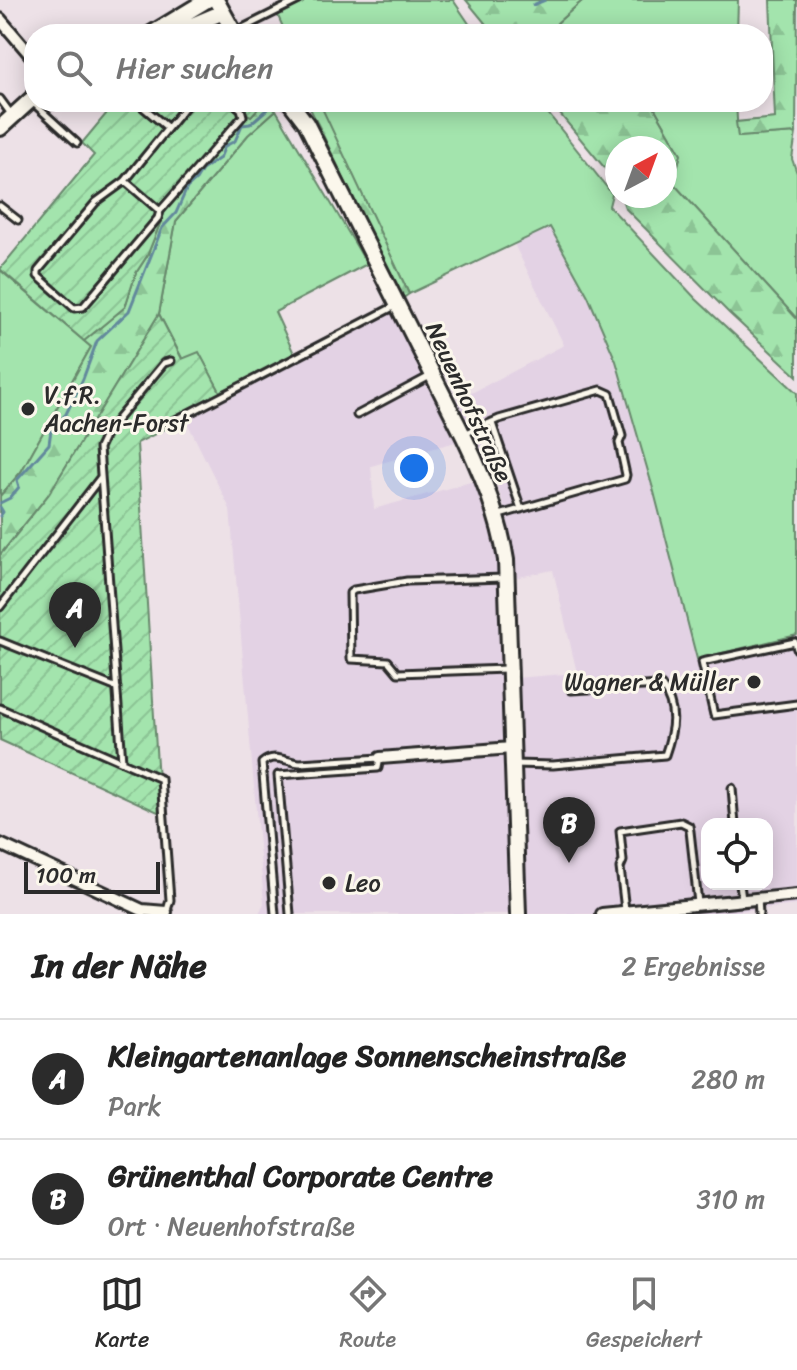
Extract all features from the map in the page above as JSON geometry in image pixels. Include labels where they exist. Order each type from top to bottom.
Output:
[{"type":"street","points":[[167,24],[207,0]]},
{"type":"street","points":[[188,24],[218,6],[228,24]]},
{"type":"street","points":[[0,19],[24,47]]},
{"type":"street","points":[[0,128],[4,106],[24,101]]},
{"type":"street","name":"Neuenhofstraße","points":[[298,112],[306,123],[484,478],[502,537],[518,914]]},
{"type":"street","points":[[380,758],[512,748]]},
{"type":"street","points":[[0,844],[142,910],[166,913]]},
{"type":"street","points":[[602,914],[797,895]]},
{"type":"lane","points":[[253,24],[299,0]]},
{"type":"lane","points":[[45,112],[77,143]]},
{"type":"lane","points":[[149,112],[168,128]]},
{"type":"lane","points":[[181,112],[125,181],[96,202],[38,271],[38,276],[74,308],[83,307],[158,218],[160,211],[243,116],[242,112]]},
{"type":"lane","points":[[125,181],[160,211]]},
{"type":"lane","points":[[0,206],[18,220]]},
{"type":"lane","points":[[168,424],[397,304]]},
{"type":"lane","points":[[122,761],[99,448],[106,433],[164,363],[171,361]]},
{"type":"lane","points":[[357,415],[433,374]]},
{"type":"lane","points":[[463,435],[492,423],[601,390],[610,394],[622,436],[619,443],[625,479],[496,516]]},
{"type":"lane","points":[[492,423],[521,509]]},
{"type":"lane","points":[[0,607],[101,477]]},
{"type":"lane","points":[[506,578],[407,581],[354,590],[350,593],[351,659],[388,661],[398,673],[509,668]]},
{"type":"lane","points":[[0,641],[117,688]]},
{"type":"lane","points":[[797,649],[795,642],[702,662],[714,715],[797,704]]},
{"type":"lane","points":[[513,764],[553,765],[665,755],[675,725],[669,697],[661,685],[571,690]]},
{"type":"lane","points":[[0,708],[161,779],[170,900],[166,913]]},
{"type":"lane","points":[[275,914],[262,763],[275,757],[289,763],[380,758],[378,768],[278,775],[290,914]]},
{"type":"lane","points":[[732,788],[734,818]]},
{"type":"lane","points":[[626,911],[620,868],[623,861],[620,831],[681,822],[689,826],[698,904]]},
{"type":"lane","points":[[741,890],[742,900]]},
{"type":"lane","points":[[758,898],[759,914]]},
{"type":"shaded area","points":[[550,226],[588,296],[616,361],[697,659],[797,635],[797,905],[713,914],[259,914],[264,903],[230,509],[185,418],[391,313],[459,441],[371,466],[374,509],[478,480],[499,543],[503,679],[577,673],[553,570],[514,578],[514,558],[506,512],[493,473],[456,401],[564,345],[514,244]]},
{"type":"green space","points":[[291,0],[453,0],[469,24],[282,24],[278,16]]},
{"type":"green space","points":[[466,0],[583,0],[558,24],[486,24]]},
{"type":"green space","points":[[583,0],[738,0],[737,24],[557,23]]},
{"type":"green space","points":[[770,0],[797,0],[796,133],[738,137],[736,122],[775,118]]},
{"type":"green space","points":[[108,112],[255,112],[251,116],[246,113],[165,211],[147,256],[136,273],[125,307],[84,341],[0,269],[94,155],[82,143]]},
{"type":"green space","points":[[255,112],[274,112],[248,135],[176,221],[159,314],[49,494],[0,555],[0,496],[21,472],[91,347],[84,341],[125,307],[136,273],[147,256],[165,211],[247,113],[251,116]]},
{"type":"green space","points":[[277,112],[367,264],[275,312],[297,360],[224,399],[199,353],[183,360],[159,314],[176,221],[248,135]]},
{"type":"green space","points":[[312,112],[324,112],[409,294],[402,299]]},
{"type":"green space","points":[[323,112],[547,112],[605,185],[605,208],[611,208],[696,299],[797,393],[797,635],[697,659],[616,361],[588,296],[550,227],[409,294]]},
{"type":"green space","points":[[558,112],[657,112],[671,136],[605,136],[605,168]]},
{"type":"green space","points":[[657,112],[737,112],[738,137],[796,133],[792,159],[797,173],[797,319],[677,187],[681,154],[677,147],[677,136],[671,136]]},
{"type":"green space","points":[[677,147],[681,154],[677,168]]},
{"type":"green space","points":[[677,187],[797,319],[797,376],[729,313],[625,208],[677,208]]},
{"type":"green space","name":"V.f.R. Aachen-Forst","points":[[0,270],[91,347],[21,472],[0,496]]},
{"type":"green space","points":[[159,314],[182,359],[199,352],[224,399],[137,443],[160,813],[0,740],[0,555],[49,494]]},
{"type":"waterway","points":[[533,5],[545,0]]},
{"type":"waterway","points":[[0,503],[10,498],[19,487],[17,480],[49,444],[51,430],[66,414],[97,341],[129,311],[162,228],[176,213],[187,188],[202,170],[220,158],[225,146],[235,141],[242,125],[250,124],[264,112]]},
{"type":"waterway","points":[[0,507],[3,512],[0,516]]},
{"type":"place","name":"V.f.R. Aachen-Forst","points":[[28,409]]},
{"type":"place","name":"Kleingartenanlage Sonnenscheinstraße","points":[[75,648]]},
{"type":"place","name":"Wagner & Müller","points":[[754,682]]},
{"type":"place","name":"Grünenthal Corporate Centre","points":[[569,863]]},
{"type":"place","name":"Leo","points":[[329,883]]}]
